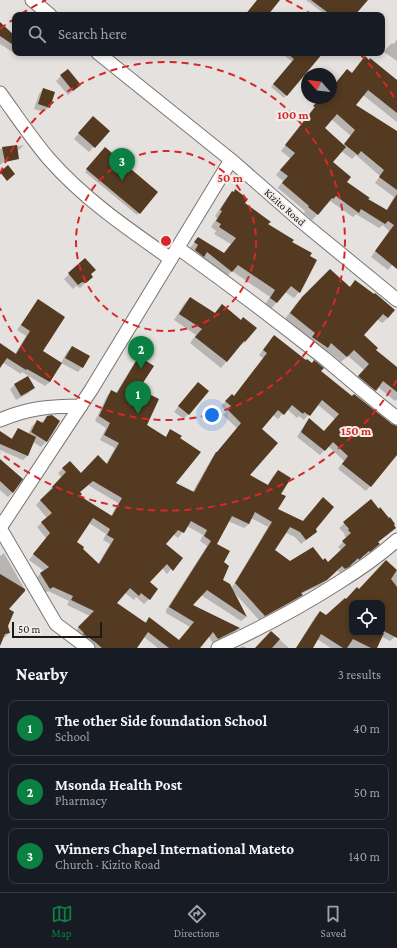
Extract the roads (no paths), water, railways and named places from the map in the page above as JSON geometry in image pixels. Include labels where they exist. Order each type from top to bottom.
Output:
[{"type":"street","points":[[32,0],[46,12]]},
{"type":"street","name":"Kizito Road","points":[[102,56],[231,160],[302,222],[397,300]]},
{"type":"street","points":[[0,93],[49,158],[75,185],[104,210],[171,260]]},
{"type":"street","points":[[88,648],[56,624],[0,528],[81,406],[141,311],[231,160]]},
{"type":"street","points":[[178,248],[324,359],[397,418]]},
{"type":"street","points":[[0,420],[26,411],[55,406],[81,406]]},
{"type":"street","points":[[218,648],[261,628],[301,606],[365,566],[397,540]]},
{"type":"place","name":"Winners Chapel International Mateto","points":[[122,181]]},
{"type":"place","name":"Msonda Health Post","points":[[141,369]]},
{"type":"place","name":"The other Side foundation School","points":[[138,414]]}]
